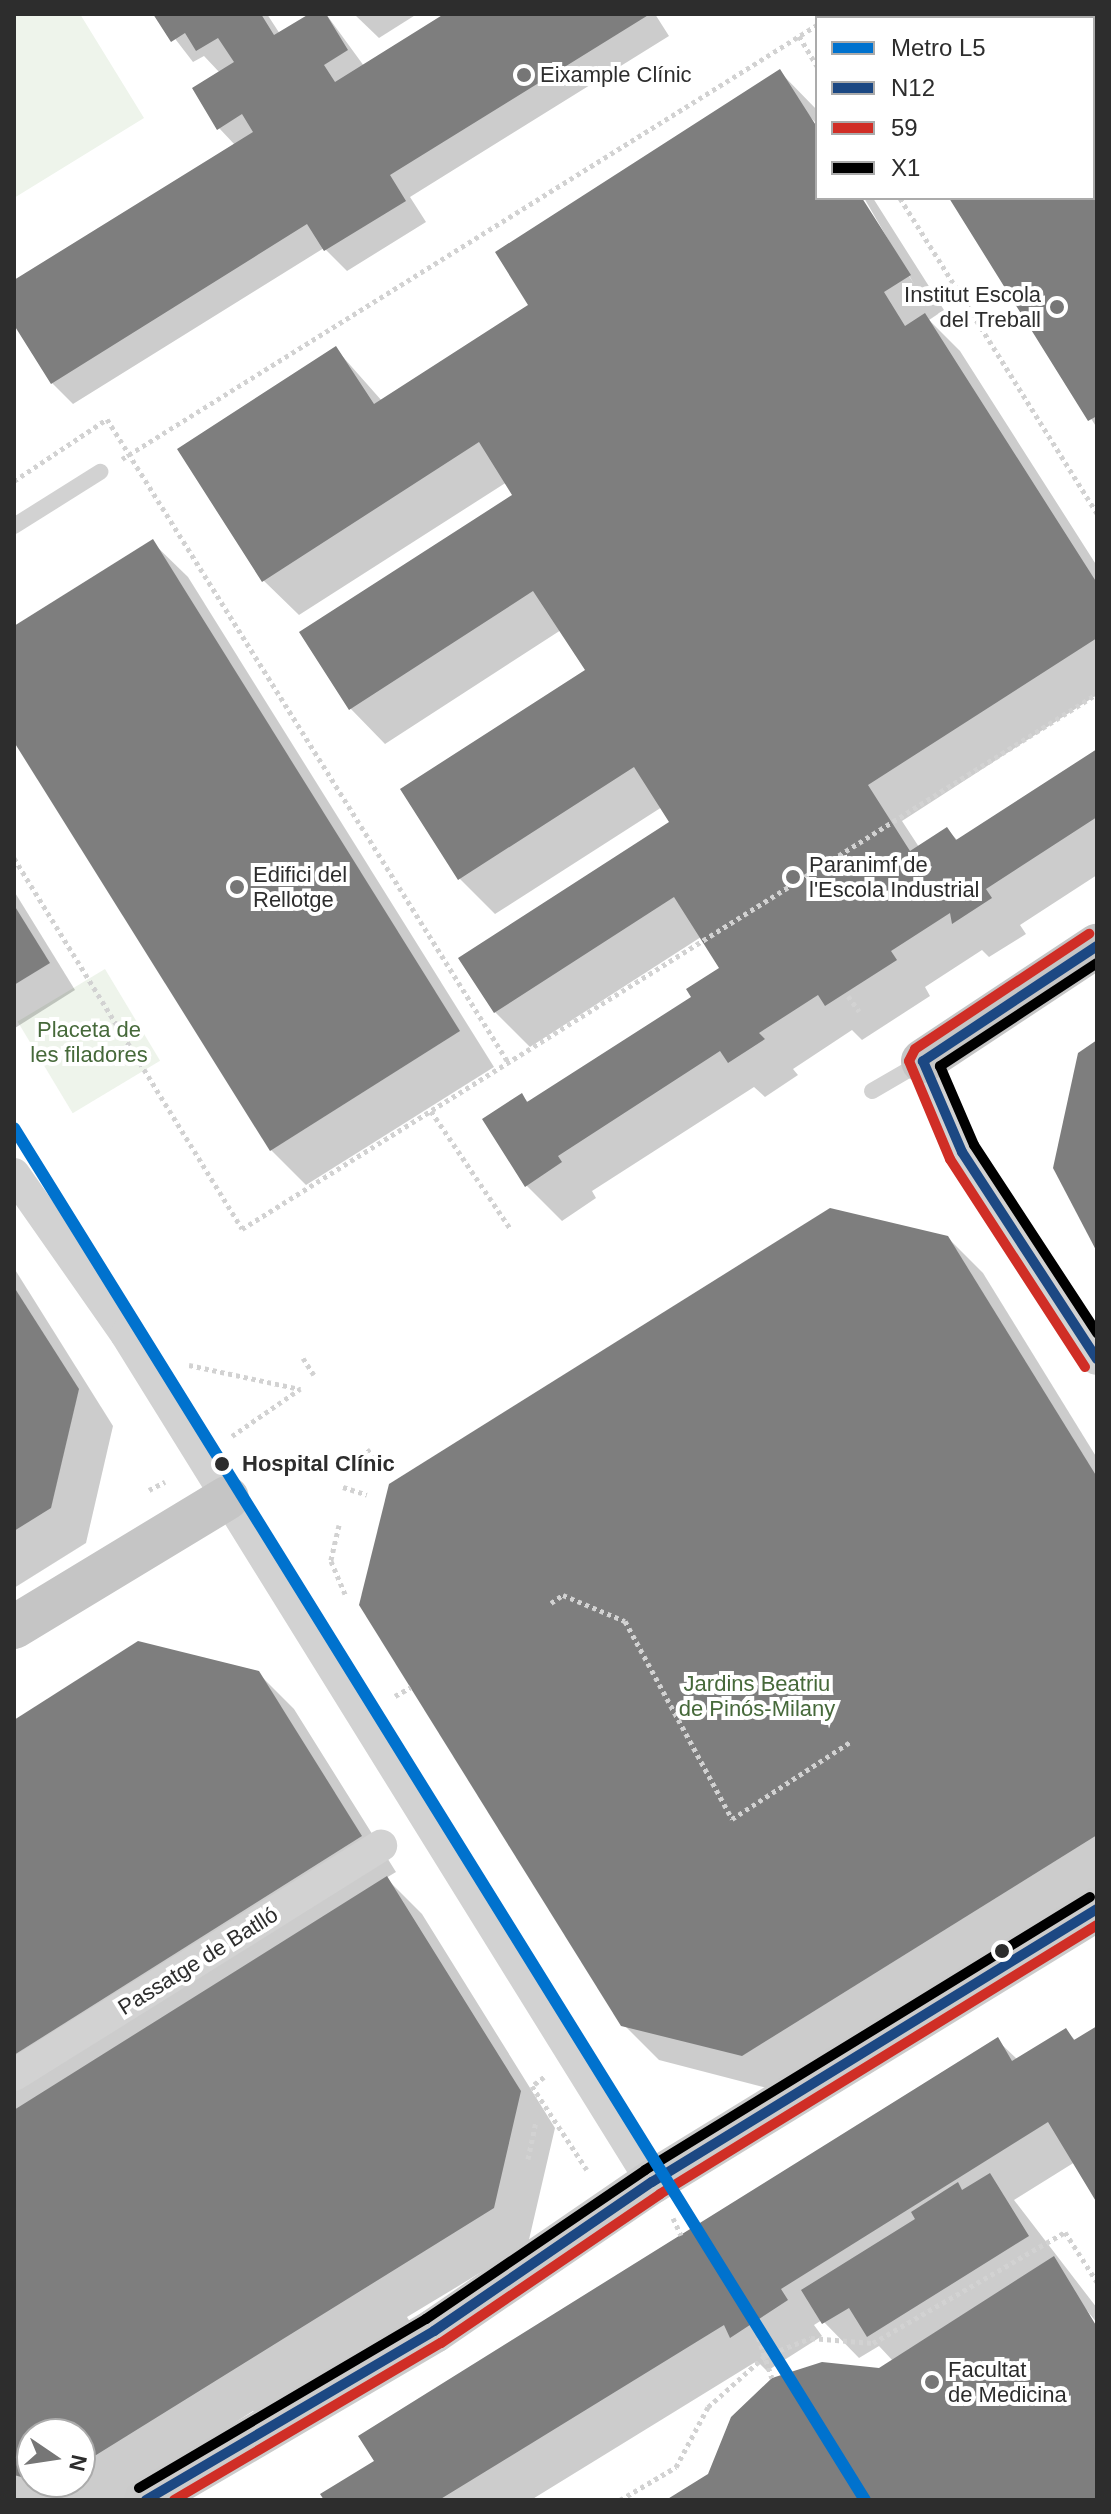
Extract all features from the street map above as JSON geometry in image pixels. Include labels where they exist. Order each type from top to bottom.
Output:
[{"type":"main road","points":[[923,1061],[1097,946]]},
{"type":"main road","points":[[14,1627],[227,1498]]},
{"type":"street","points":[[923,1061],[962,1152],[1097,1359]]},
{"type":"street","points":[[14,1174],[121,1326],[662,2199]]},
{"type":"street","name":"Passatge de Batlló","points":[[14,2075],[381,1846]]},
{"type":"street","points":[[146,2500],[662,2199],[1097,1909]]},
{"type":"lane","points":[[14,526],[100,472]]},
{"type":"lane","points":[[872,1091],[923,1061]]},
{"type":"path","points":[[100,472],[815,26]]},
{"type":"path","points":[[799,36],[815,63]]},
{"type":"path","points":[[901,200],[1097,513]]},
{"type":"path","points":[[14,481],[107,419],[132,453],[508,1062]]},
{"type":"path","points":[[14,858],[242,1229],[1097,694]]},
{"type":"path","points":[[848,996],[859,1011]]},
{"type":"path","points":[[431,1111],[510,1228]]},
{"type":"path","points":[[303,1358],[314,1375]]},
{"type":"path","points":[[184,1364],[300,1389]]},
{"type":"path","points":[[367,1449],[375,1460]]},
{"type":"path","points":[[343,1487],[367,1495]]},
{"type":"path","points":[[339,1525],[331,1561],[345,1594]]},
{"type":"path","points":[[551,1603],[563,1595],[625,1621],[732,1819],[850,1742]]},
{"type":"path","points":[[395,1696],[411,1687]]},
{"type":"path","points":[[532,2086],[587,2170]]},
{"type":"path","points":[[528,2159],[536,2122]]},
{"type":"path","points":[[662,2199],[681,2235]]},
{"type":"path","points":[[620,2500],[676,2467],[708,2407],[765,2356],[811,2338],[873,2343],[1065,2232],[1097,2282]]},
{"type":"path","points":[[753,2322],[772,2378]]},
{"type":"green space","points":[[14,14],[80,14],[144,118],[14,198]]},
{"type":"green space","name":"Placeta de les filadores","points":[[105,969],[160,1061],[73,1113],[18,1022]]},
{"type":"building","points":[[153,14],[261,14],[274,35],[309,14],[326,14],[348,50],[324,65],[335,82],[444,14],[650,14],[390,175],[406,201],[324,251],[307,224],[51,384],[14,325],[14,280],[253,132],[242,114],[217,130],[192,88],[234,62],[218,38],[196,51],[185,33],[171,42]]},
{"type":"building","name":"Institut Escola del Treball","points":[[1097,14],[1097,416],[1088,421],[950,200],[1095,200],[1095,16],[868,16]]},
{"type":"building","points":[[780,69],[815,124],[815,200],[863,200],[911,275],[884,292],[905,326],[925,313],[1097,583],[1097,638],[868,785],[910,851],[947,827],[956,840],[1097,749],[1097,817],[986,889],[992,898],[952,924],[950,913],[891,951],[897,960],[825,1006],[818,995],[759,1033],[765,1039],[728,1063],[720,1051],[558,1156],[562,1162],[525,1187],[482,1119],[522,1093],[527,1102],[691,997],[686,989],[719,968],[674,897],[494,1013],[458,958],[669,822],[634,767],[458,880],[400,789],[585,670],[533,591],[349,710],[299,632],[512,495],[479,442],[262,582],[177,449],[336,346],[374,404],[528,305],[495,252]]},
{"type":"building","name":"Edifici del Rellotge","points":[[153,539],[460,1031],[270,1151],[14,742],[14,626]]},
{"type":"building","points":[[14,905],[50,963],[14,985]]},
{"type":"building","points":[[1097,1040],[1097,1252],[1053,1168],[1078,1053]]},
{"type":"building","points":[[830,1208],[948,1236],[1097,1477],[1097,1835],[742,2056],[621,2026],[359,1605],[389,1484]]},
{"type":"building","points":[[14,1287],[79,1389],[51,1508],[14,1531]]},
{"type":"building","points":[[138,1641],[259,1671],[362,1836],[14,2055],[14,1720]]},
{"type":"building","points":[[387,1876],[521,2091],[494,2208],[96,2455],[96,2418],[16,2418],[16,2476],[14,2110]]},
{"type":"building","points":[[1097,2026],[1097,2203],[1048,2122],[781,2289],[788,2300],[730,2338],[724,2325],[439,2500],[324,2500],[320,2494],[374,2461],[358,2436],[998,2037],[1012,2061],[1066,2028],[1074,2040]]},
{"type":"building","points":[[990,2173],[1029,2236],[867,2337],[849,2308],[822,2324],[801,2290],[915,2219],[911,2212],[958,2182],[962,2190]]},
{"type":"building","name":"Facultat de Medicina","points":[[1054,2256],[1097,2327],[1097,2500],[666,2500],[708,2474],[731,2417],[772,2378],[822,2362],[879,2368]]},
{"type":"metro line","name":"L5","points":[[14,1128],[865,2500]]},
{"type":"transit line","name":"59","points":[[1085,1367],[950,1159],[909,1061],[915,1049],[1089,934]]},
{"type":"transit line","name":"N12","points":[[1097,946],[923,1061],[962,1152],[1097,1359]]},
{"type":"transit line","name":"X1","points":[[1097,963],[940,1066],[974,1145],[1097,1333]]},
{"type":"transit line","name":"X1","points":[[139,2488],[426,2319],[645,2170],[1090,1897]]},
{"type":"transit line","name":"N12","points":[[146,2500],[434,2331],[652,2182],[1097,1909]]},
{"type":"transit line","name":"59","points":[[174,2500],[441,2343],[660,2194],[1097,1925]]},
{"type":"place","name":"Eixample Clínic","points":[[524,75]]},
{"type":"place","name":"Institut Escola del Treball","points":[[1057,307]]},
{"type":"place","name":"Paranimf de l'Escola Industrial","points":[[793,877]]},
{"type":"place","name":"Edifici del Rellotge","points":[[237,887]]},
{"type":"place","name":"Hospital Clínic","points":[[222,1464]]},
{"type":"place","name":"Facultat de Medicina","points":[[932,2382]]},
{"type":"park label","name":"Jardins Beatriu de Pinós-Milany","points":[[757,1696]]}]
